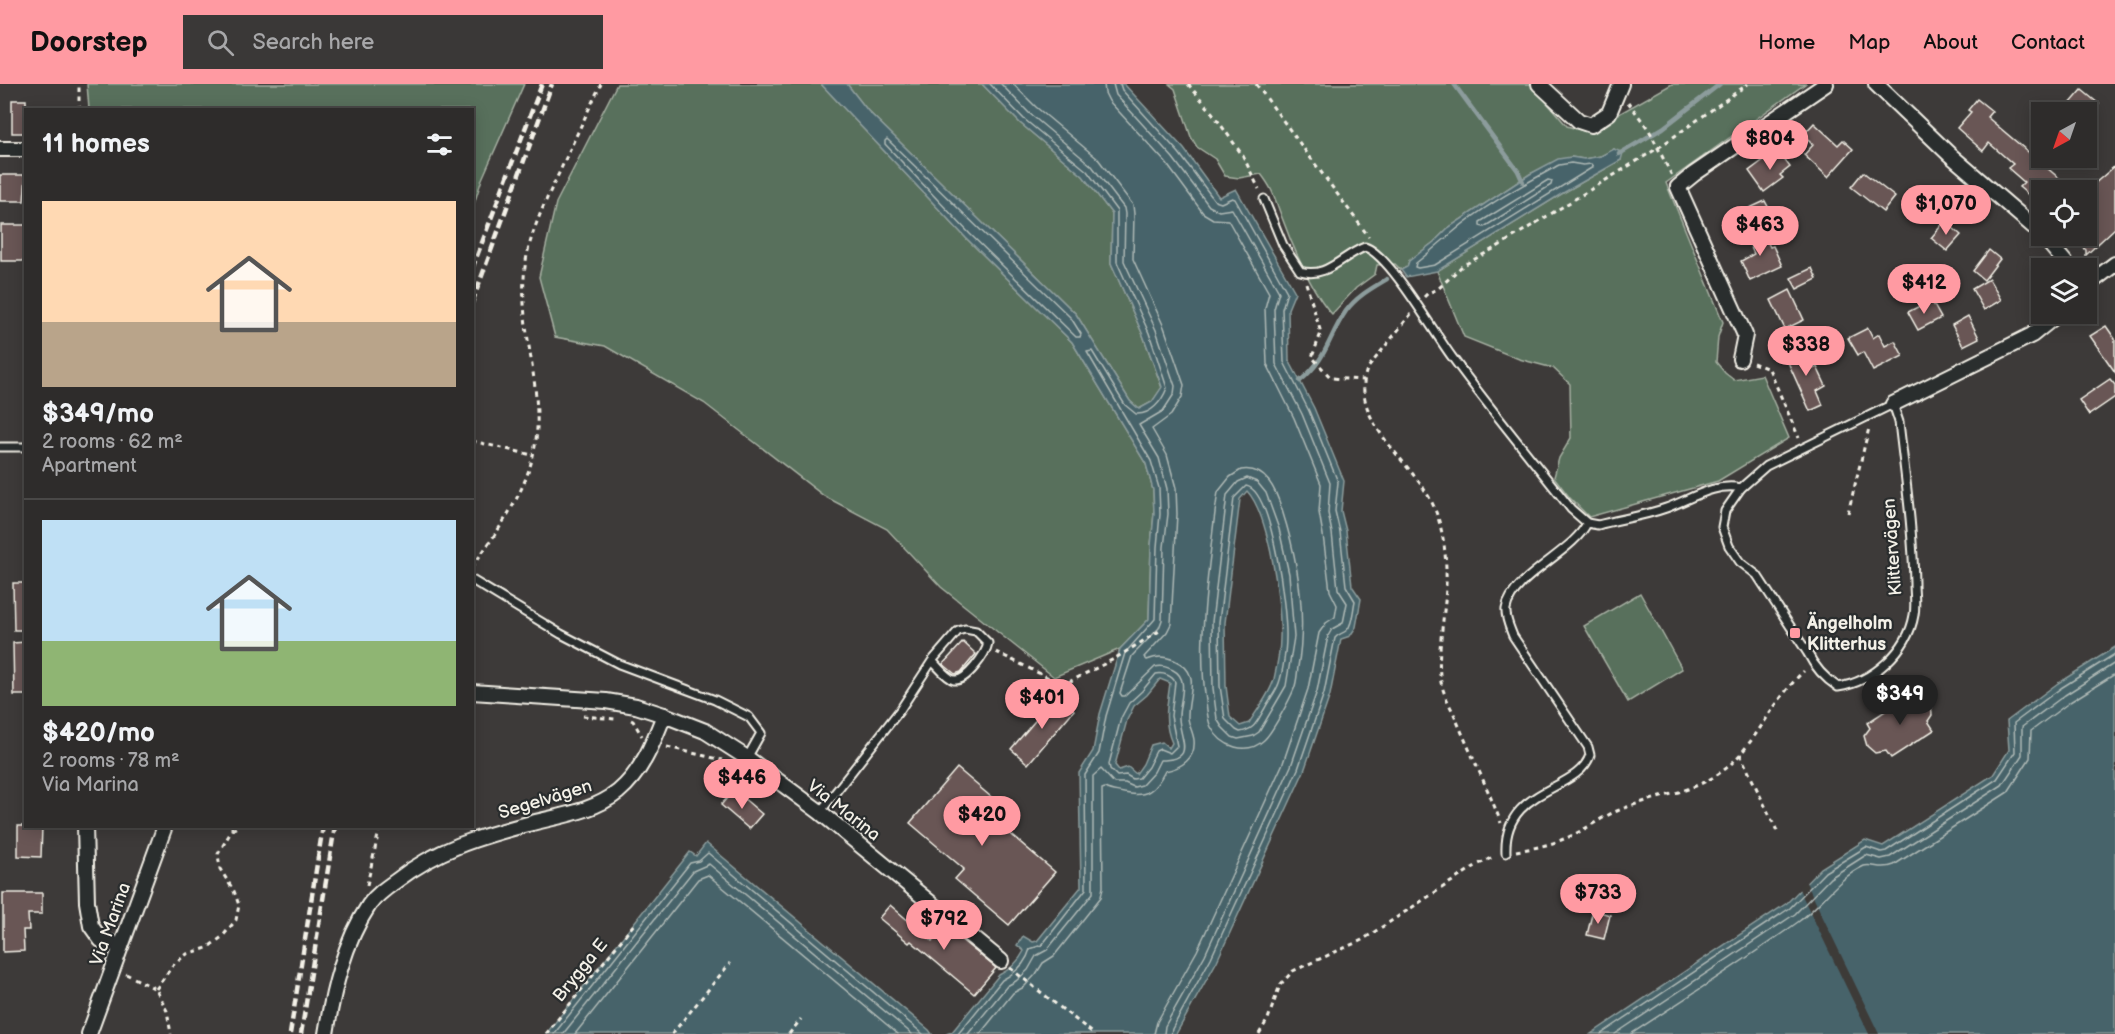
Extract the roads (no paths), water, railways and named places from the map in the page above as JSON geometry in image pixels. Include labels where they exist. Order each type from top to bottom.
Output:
[{"type":"street","points":[[1539,84],[1579,121],[1586,124],[1598,122],[1609,113],[1619,89]]},
{"type":"street","points":[[1740,359],[1745,335],[1678,187],[1826,84]]},
{"type":"street","points":[[1876,84],[1949,154],[2031,225]]},
{"type":"street","points":[[0,149],[24,149]]},
{"type":"street","points":[[2051,246],[2062,258]]},
{"type":"street","points":[[2097,278],[2115,264]]},
{"type":"street","points":[[1893,404],[2032,335],[2046,324]]},
{"type":"street","name":"Via Marina","points":[[474,692],[606,701],[636,706],[705,731],[747,758],[820,812],[1000,961]]},
{"type":"street","name":"Segelvägen","points":[[326,1034],[343,957],[369,904],[377,895],[418,864],[452,847],[595,806],[617,792],[637,773],[664,715]]},
{"type":"street","points":[[85,828],[87,902],[91,926],[101,940],[121,946]]},
{"type":"street","name":"Via Marina","points":[[88,1034],[164,828]]},
{"type":"lane","points":[[1264,199],[1288,254],[1300,271],[1315,274],[1326,271],[1350,253],[1365,247],[1373,250],[1387,264],[1452,357],[1571,509],[1587,523],[1598,525],[1664,509],[1701,493],[1732,486],[1741,488],[1766,466],[1893,404]]},
{"type":"lane","name":"Klittervägen","points":[[1741,488],[1725,511],[1722,527],[1729,546],[1740,562],[1756,575],[1825,679],[1838,687],[1854,685],[1893,656],[1907,637],[1914,615],[1914,555],[1899,422],[1893,404]]},
{"type":"lane","points":[[0,447],[24,447]]},
{"type":"lane","points":[[1506,853],[1509,830],[1524,806],[1584,768],[1590,754],[1588,747],[1513,636],[1506,618],[1506,607],[1512,596],[1535,572],[1575,538],[1587,523]]},
{"type":"lane","points":[[474,581],[561,634],[619,664],[715,700],[749,717],[761,734],[747,758]]},
{"type":"lane","points":[[820,812],[900,710],[932,661],[958,631],[965,629],[976,631],[988,643],[983,656],[960,679],[955,680],[949,677],[932,661]]},
{"type":"water","points":[[821,84],[847,84],[868,111],[1076,314],[1130,401],[1139,409],[1152,402],[1162,387],[1143,335],[1111,263],[1112,214],[1083,176],[1020,123],[982,84],[1124,84],[1184,149],[1219,197],[1236,189],[1295,292],[1288,309],[1289,360],[1314,408],[1344,481],[1341,511],[1346,531],[1352,586],[1361,599],[1356,627],[1350,636],[1341,639],[1330,695],[1304,771],[1217,961],[1176,1034],[946,1034],[952,1032],[999,975],[1019,959],[1024,951],[1017,945],[1023,936],[1033,942],[1037,941],[1081,887],[1079,773],[1093,751],[1100,714],[1120,649],[1149,619],[1154,513],[1153,490],[1146,464],[1072,342],[966,238]],"holes":[[[1247,491],[1255,503],[1268,539],[1279,604],[1280,643],[1270,690],[1249,723],[1240,726],[1230,717],[1226,686],[1225,623],[1240,499]],[[1160,679],[1170,683],[1167,721],[1172,743],[1169,748],[1162,742],[1151,745],[1136,774],[1128,767],[1119,770],[1115,765],[1127,720],[1134,706]]]},
{"type":"water","points":[[1614,149],[1623,153],[1621,160],[1437,271],[1406,277],[1401,270],[1448,228],[1530,174],[1558,159],[1571,157],[1584,159],[1601,156]]},
{"type":"water","points":[[2115,647],[2115,1034],[1591,1034],[1787,903],[1821,868],[1865,840],[1883,846],[1993,775],[2009,750],[2007,721],[2058,683]]},
{"type":"water","points":[[706,843],[932,1034],[546,1034],[690,852],[696,856]]},
{"type":"waterway","points":[[1454,84],[1518,171],[1523,182]]},
{"type":"waterway","points":[[1619,154],[1663,128],[1720,84]]},
{"type":"waterway","points":[[1300,381],[1322,356],[1350,306],[1387,279]]},
{"type":"railway","points":[[474,264],[542,84]]},
{"type":"railway","points":[[474,298],[552,84]]},
{"type":"railway","points":[[290,1034],[323,828]]},
{"type":"railway","points":[[301,1034],[335,828]]},
{"type":"place","name":"Ängelholm Klitterhus","points":[[1795,633]]}]
